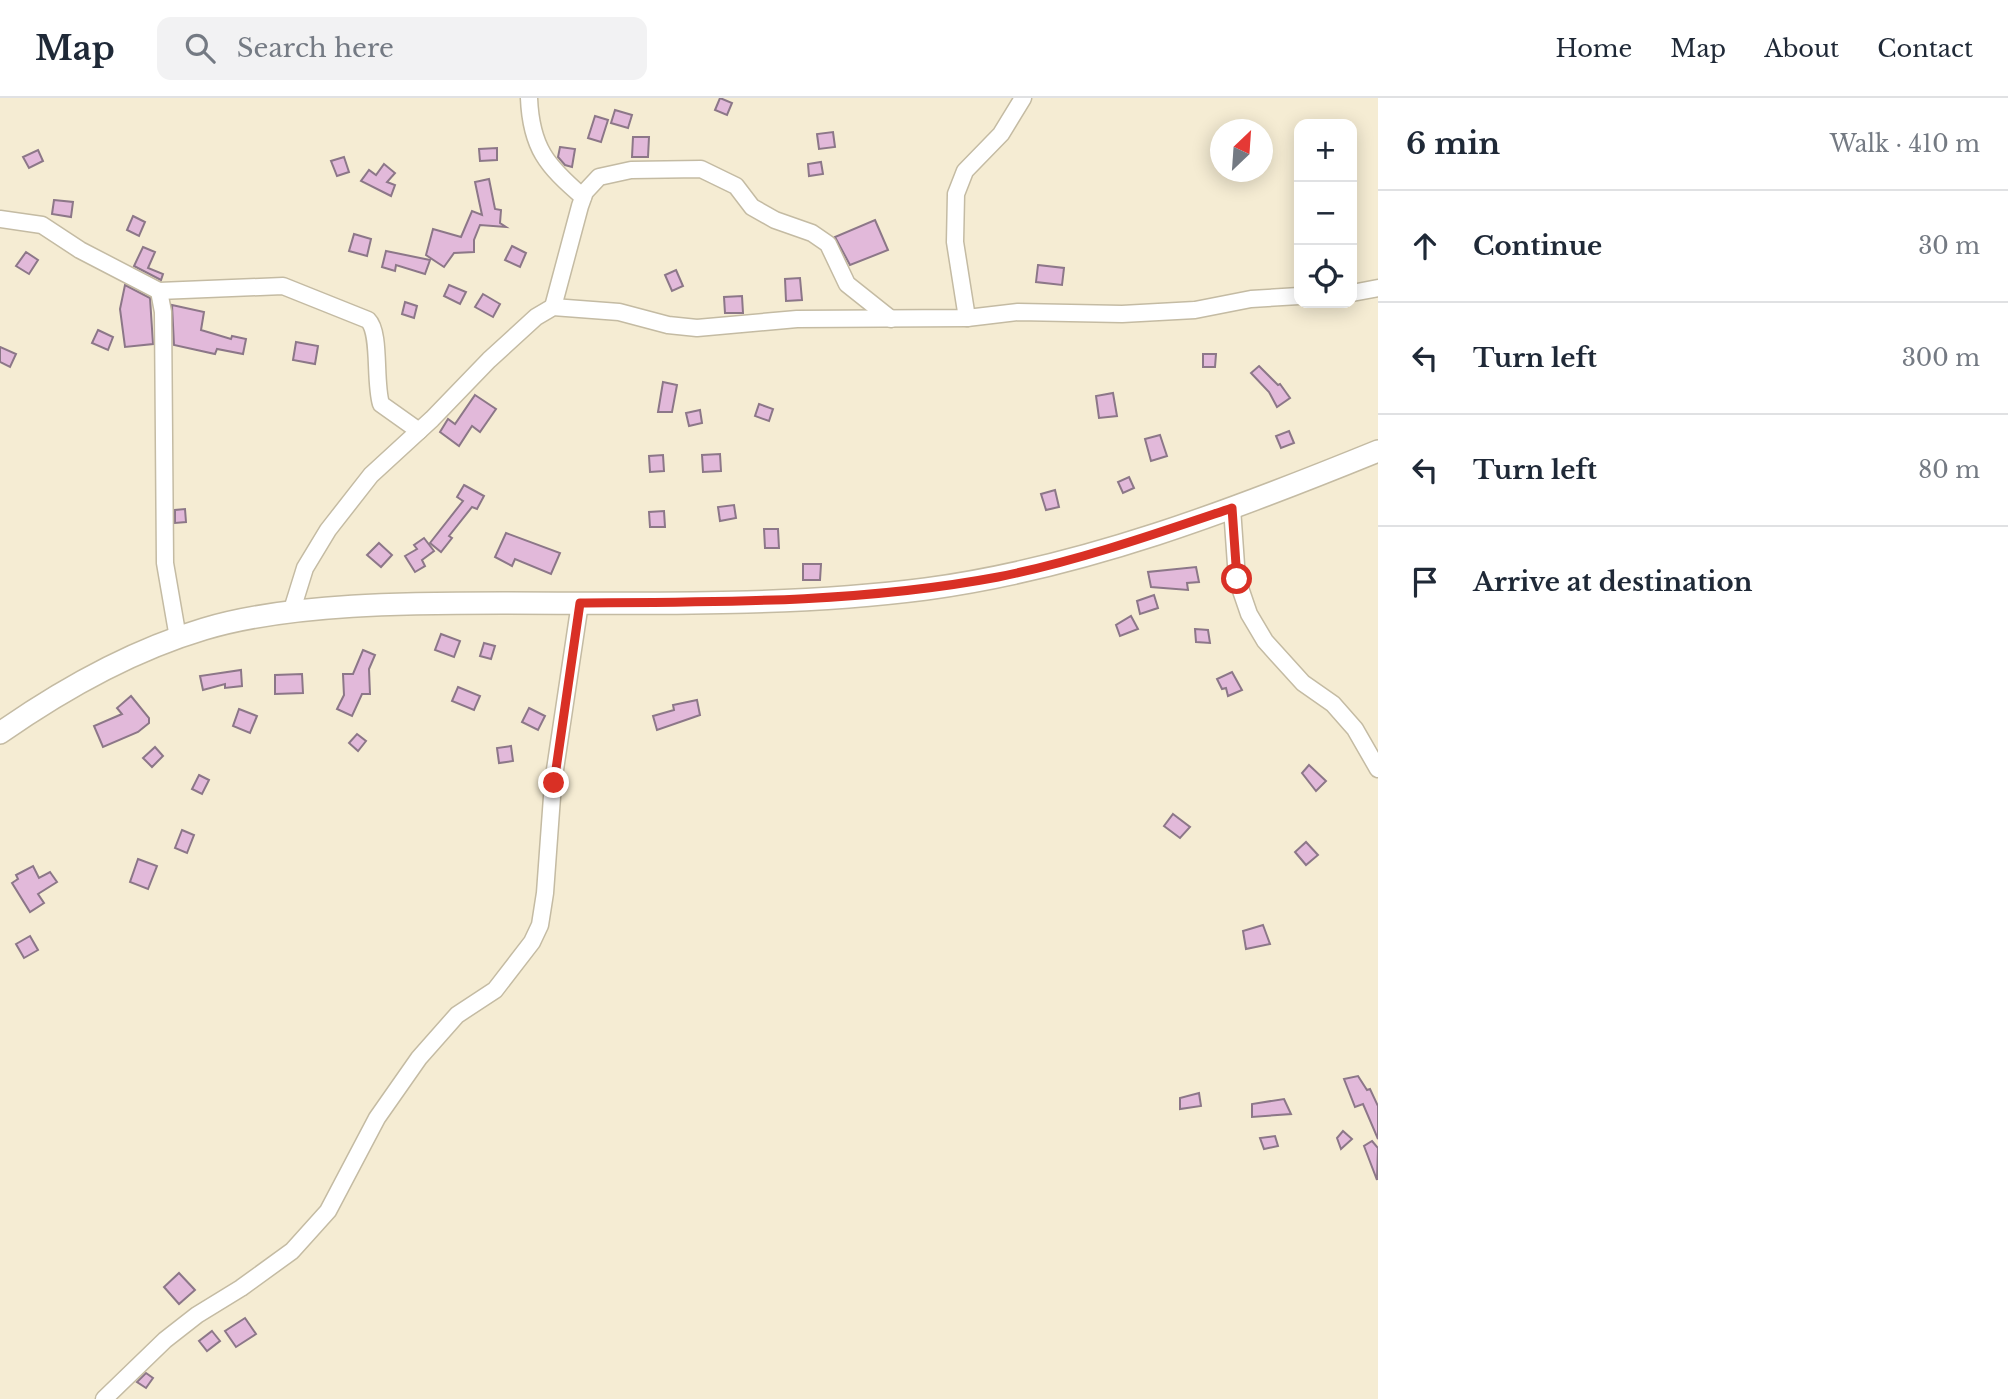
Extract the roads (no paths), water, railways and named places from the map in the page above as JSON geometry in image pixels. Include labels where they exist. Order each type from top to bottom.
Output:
[{"type":"main road","points":[[0,733],[47,700],[117,663],[177,638],[230,623],[291,613],[426,603],[800,601],[926,589],[1000,576],[1067,560],[1232,508],[1378,451]]},
{"type":"street","points":[[529,98],[534,134],[551,170],[583,197]]},
{"type":"street","points":[[967,318],[955,243],[956,194],[965,171],[1001,134],[1023,98]]},
{"type":"street","points":[[553,307],[583,197],[599,177],[631,170],[701,169],[736,186],[752,207],[775,220],[812,233],[828,244],[847,284],[891,319]]},
{"type":"street","points":[[0,219],[42,225],[79,250],[159,291],[283,286],[368,320],[375,335],[375,374],[381,404],[419,431]]},
{"type":"street","points":[[1357,292],[1378,288]]},
{"type":"street","points":[[159,291],[163,312],[166,563],[177,638]]},
{"type":"street","points":[[291,613],[305,568],[328,530],[371,475],[489,360],[536,317],[553,307],[619,312],[668,326],[697,328],[797,318],[967,318],[1018,312],[1122,314],[1195,310],[1251,299],[1294,296]]},
{"type":"street","points":[[1232,508],[1237,579],[1249,614],[1265,641],[1303,683],[1333,704],[1355,729],[1378,769]]},
{"type":"street","points":[[104,1399],[186,1323],[292,1251],[328,1211],[377,1118],[411,1068],[457,1015],[495,990],[532,942],[540,925],[545,893],[554,783],[580,603]]}]
